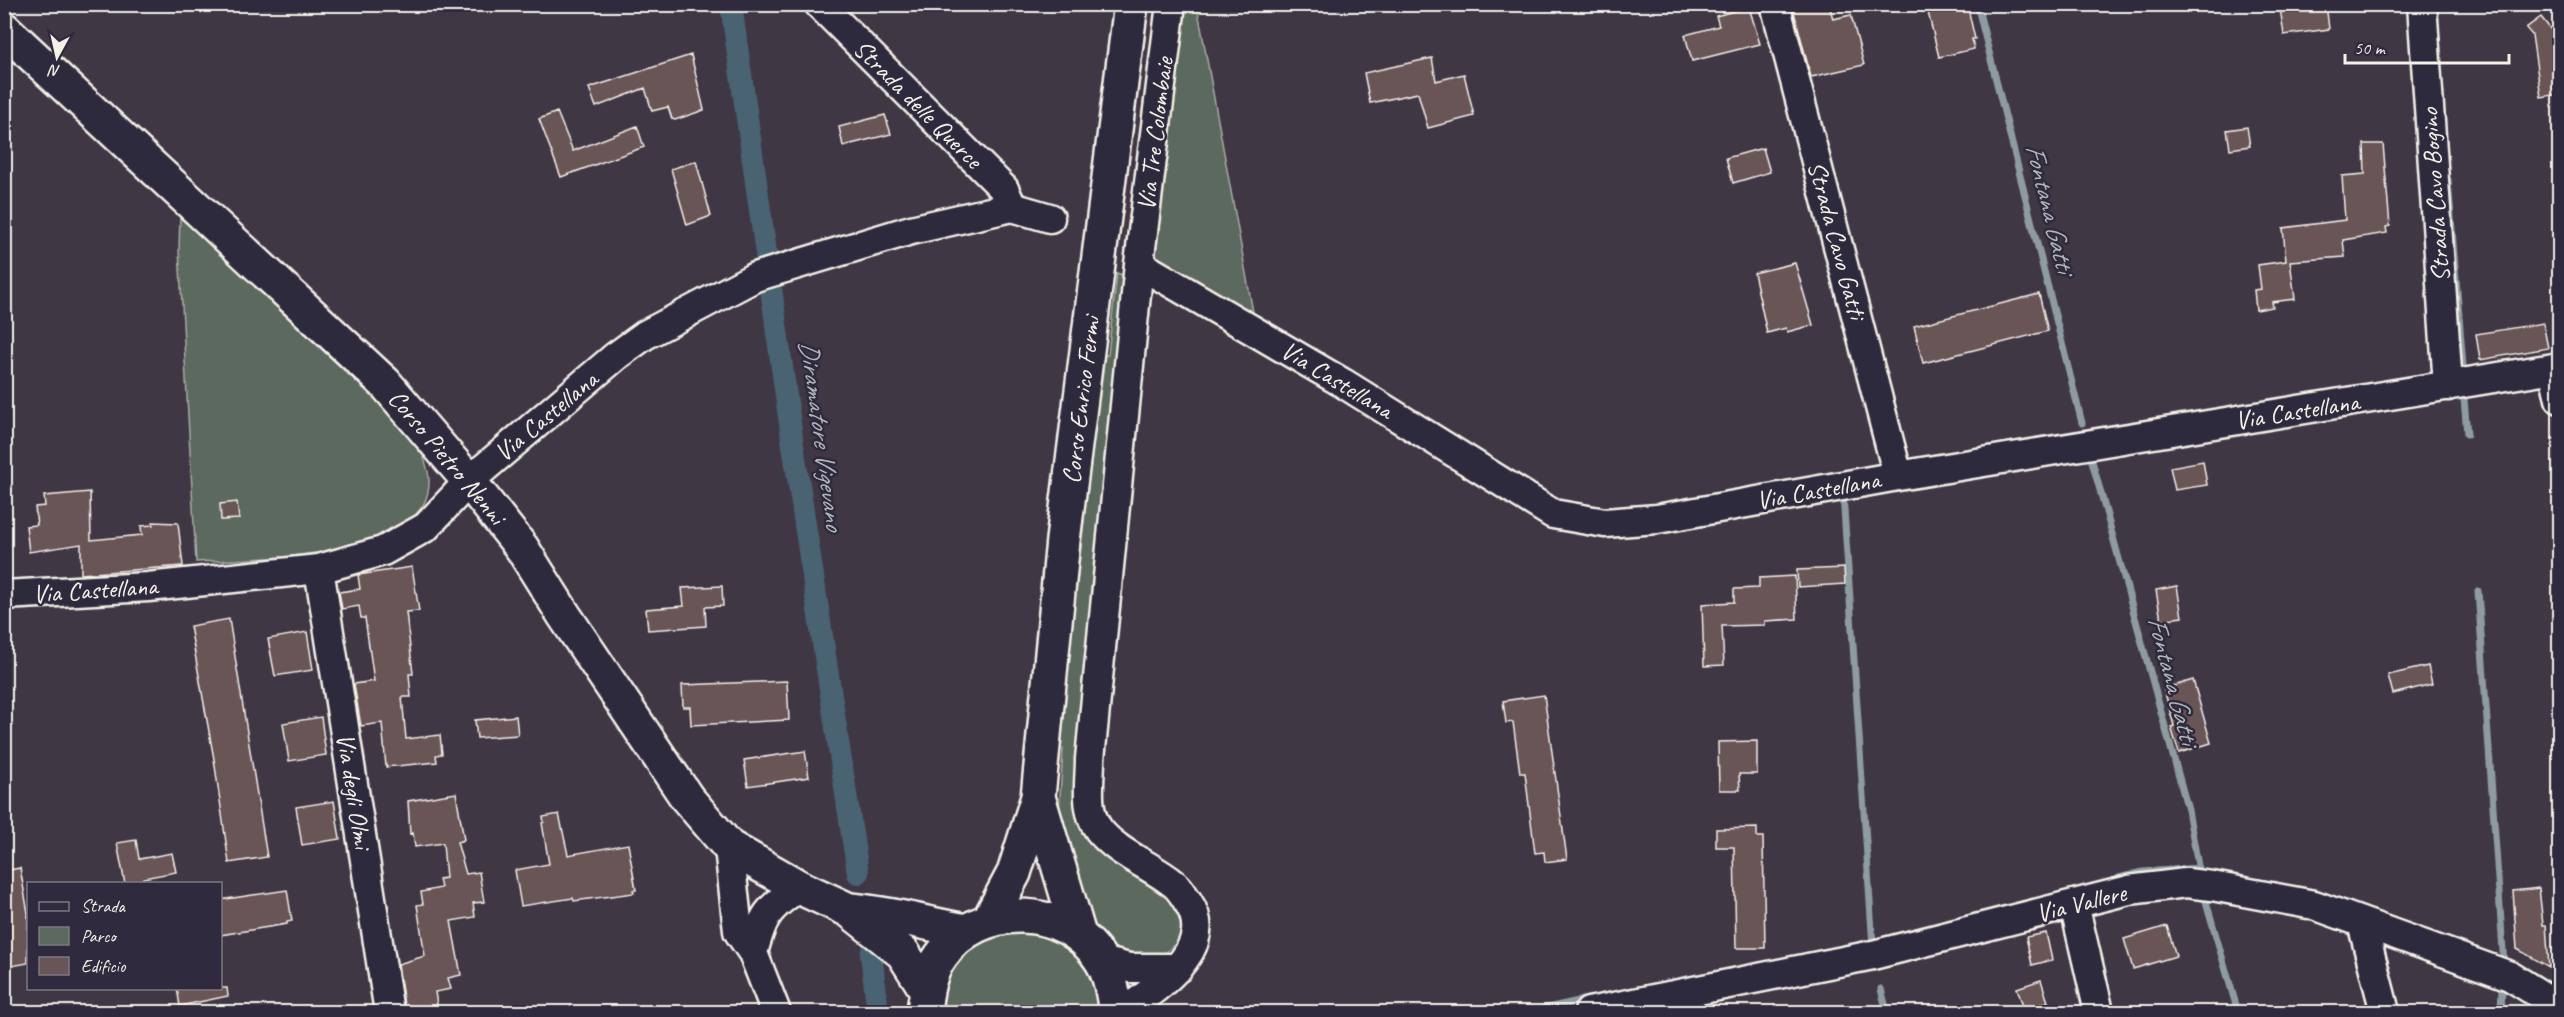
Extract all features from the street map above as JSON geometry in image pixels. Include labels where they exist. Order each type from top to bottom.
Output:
[{"type":"main road","name":"Corso Enrico Fermi","points":[[925,1001],[940,956],[977,925],[1014,873],[1038,797],[1063,540],[1131,4]]},
{"type":"main road","name":"Corso Pietro Nenni","points":[[4,29],[385,383],[469,481],[522,548],[564,615],[687,798],[729,846],[799,887],[849,910],[903,953],[925,1001]]},
{"type":"main road","name":"Corso Enrico Fermi","points":[[1038,797],[1079,935]]},
{"type":"main road","name":"Corso Pietro Nenni","points":[[849,910],[876,912],[918,923],[977,925],[1012,915],[1036,916],[1059,923],[1079,935]]},
{"type":"main road","points":[[1079,935],[1102,961],[1113,987],[1116,1012]]},
{"type":"street","name":"Strada delle Querce","points":[[819,4],[1004,189],[1012,207]]},
{"type":"street","name":"Via Tre Colombaie","points":[[1171,4],[1139,264],[1090,759],[1089,806],[1099,830],[1117,846],[1176,885],[1193,911],[1196,933],[1190,951],[1178,968]]},
{"type":"street","name":"Strada Cavo Gatti","points":[[1775,4],[1898,476]]},
{"type":"street","name":"Strada Cavo Bogino","points":[[2422,4],[2448,386]]},
{"type":"street","name":"Via Castellana","points":[[4,595],[148,587],[319,569],[383,551],[426,527],[469,481],[635,342],[673,319],[755,277],[911,230],[1012,207],[1050,218]]},
{"type":"street","name":"Via Castellana","points":[[1139,264],[1344,383],[1553,514],[1605,523],[1657,519],[1898,476],[2556,368]]},
{"type":"street","points":[[2556,368],[2559,399]]},
{"type":"street","name":"Via degli Olmi","points":[[319,569],[389,1012]]},
{"type":"street","points":[[729,846],[738,931],[753,953],[776,1012]]},
{"type":"street","name":"Via Vallere","points":[[1589,1012],[1873,955],[2129,890],[2186,883],[2314,905],[2510,976],[2559,1007]]},
{"type":"street","points":[[753,953],[764,917],[774,905],[799,887]]},
{"type":"street","points":[[2074,903],[2099,1012]]},
{"type":"street","points":[[2362,923],[2385,1012]]},
{"type":"street","points":[[1102,961],[1129,968],[1178,968]]},
{"type":"street","points":[[1124,1012],[1178,968]]},
{"type":"green space","points":[[1182,5],[1197,5],[1255,323],[1153,259]]},
{"type":"green space","points":[[180,216],[413,435],[425,462],[429,479],[422,506],[402,526],[371,540],[334,550],[295,556],[196,562],[179,250]]},
{"type":"green space","points":[[1117,273],[1128,277],[1079,784],[1113,861],[1169,897],[1182,913],[1180,939],[1162,956],[1144,962],[1113,950],[1092,924],[1058,828],[1063,749],[1058,748],[1103,355],[1108,355]]},
{"type":"green space","points":[[1005,932],[1042,936],[1058,942],[1071,951],[1091,976],[1097,992],[1100,1012],[937,1012],[950,970],[956,960],[975,945]]},
{"type":"building","points":[[1792,4],[1829,4],[1833,19],[1851,15],[1864,65],[1811,77]]},
{"type":"building","points":[[1926,4],[1967,4],[1975,39],[1972,39],[1974,49],[1939,57]]},
{"type":"building","points":[[2326,4],[2329,29],[2284,35],[2280,8]]},
{"type":"building","points":[[1749,7],[1760,44],[1692,61],[1685,35],[1719,26],[1716,16]]},
{"type":"building","points":[[2541,17],[2559,40],[2559,94],[2541,97],[2532,35],[2526,28]]},
{"type":"building","points":[[691,55],[704,110],[672,119],[668,107],[652,111],[645,88],[596,107],[589,88]]},
{"type":"building","points":[[1432,58],[1436,81],[1464,74],[1474,116],[1428,128],[1418,93],[1370,103],[1364,73]]},
{"type":"building","points":[[557,112],[573,151],[637,126],[644,147],[561,177],[539,119]]},
{"type":"building","points":[[885,115],[891,134],[843,146],[839,127]]},
{"type":"building","points":[[2247,127],[2250,146],[2230,149],[2227,130]]},
{"type":"building","points":[[2364,144],[2383,144],[2390,226],[2386,227],[2387,233],[2343,240],[2345,257],[2290,261],[2295,299],[2272,302],[2273,307],[2256,310],[2254,290],[2261,289],[2258,265],[2286,261],[2283,228],[2345,220],[2342,176],[2365,174]]},
{"type":"building","points":[[1763,148],[1770,172],[1733,183],[1726,158]]},
{"type":"building","points":[[696,161],[711,216],[687,225],[671,169]]},
{"type":"building","points":[[1795,263],[1813,325],[1787,332],[1786,328],[1767,333],[1754,273]]},
{"type":"building","points":[[2039,294],[2048,331],[1923,363],[1914,326]]},
{"type":"building","points":[[2543,323],[2548,348],[2480,360],[2476,334]]},
{"type":"building","points":[[2203,461],[2207,485],[2175,490],[2170,467]]},
{"type":"building","points":[[90,492],[91,540],[142,535],[141,526],[153,525],[153,522],[178,523],[183,566],[81,574],[81,544],[29,552],[26,526],[37,525],[35,507],[45,506],[44,496]]},
{"type":"building","points":[[237,502],[239,519],[221,520],[220,504]]},
{"type":"building","points":[[412,567],[419,611],[406,612],[413,674],[409,674],[411,697],[402,697],[406,739],[440,735],[442,754],[436,755],[437,762],[386,767],[382,723],[361,726],[354,684],[374,681],[365,618],[361,618],[359,606],[342,609],[339,592],[360,589],[358,575]]},
{"type":"building","points":[[1844,568],[1845,584],[1798,587],[1797,570]]},
{"type":"building","points":[[1795,576],[1797,619],[1765,621],[1765,625],[1722,626],[1724,665],[1704,666],[1702,604],[1734,602],[1734,589],[1759,588],[1759,578]]},
{"type":"building","points":[[722,586],[723,606],[705,607],[706,626],[648,630],[646,609],[684,606],[682,588]]},
{"type":"building","points":[[2177,586],[2182,617],[2161,620],[2156,590]]},
{"type":"building","points":[[229,619],[267,857],[229,863],[214,759],[190,626]]},
{"type":"building","points":[[307,632],[313,670],[275,676],[268,639]]},
{"type":"building","points":[[2428,666],[2432,684],[2393,694],[2388,675]]},
{"type":"building","points":[[2193,680],[2211,743],[2179,753],[2171,727],[2174,726],[2164,689]]},
{"type":"building","points":[[787,681],[789,720],[691,725],[690,707],[683,707],[682,685]]},
{"type":"building","points":[[1544,695],[1567,859],[1545,862],[1544,852],[1535,853],[1525,773],[1520,773],[1513,722],[1506,723],[1503,701]]},
{"type":"building","points":[[516,716],[518,735],[477,738],[475,720]]},
{"type":"building","points":[[321,717],[326,755],[289,761],[283,723]]},
{"type":"building","points":[[1757,741],[1757,774],[1739,774],[1740,790],[1719,790],[1718,742]]},
{"type":"building","points":[[805,751],[809,777],[748,786],[744,760]]},
{"type":"building","points":[[456,793],[464,840],[457,842],[466,874],[479,872],[484,902],[473,903],[475,917],[451,921],[461,975],[448,978],[451,989],[435,992],[438,1010],[405,1012],[398,964],[425,956],[417,905],[423,904],[421,892],[441,888],[439,879],[446,878],[443,843],[415,847],[413,833],[410,834],[408,801]]},
{"type":"building","points":[[334,801],[340,839],[302,845],[296,807]]},
{"type":"building","points":[[559,814],[568,855],[628,844],[636,890],[633,890],[634,893],[574,901],[573,898],[521,906],[515,870],[549,864],[543,817]]},
{"type":"building","points":[[1757,828],[1757,837],[1763,837],[1765,948],[1736,948],[1734,847],[1716,847],[1716,829]]},
{"type":"building","points":[[136,840],[139,859],[172,853],[176,872],[143,878],[144,882],[125,882],[117,843]]},
{"type":"building","points":[[20,868],[27,907],[27,963],[12,966],[4,926],[4,871]]},
{"type":"building","points":[[2539,888],[2543,925],[2546,925],[2549,967],[2517,949],[2513,891]]},
{"type":"building","points":[[287,890],[292,921],[287,924],[222,935],[222,900]]},
{"type":"building","points":[[2167,926],[2176,956],[2133,969],[2124,939]]},
{"type":"building","points":[[2046,933],[2052,960],[2032,965],[2026,937]]},
{"type":"building","points":[[2041,980],[2048,1002],[2024,1009],[2017,988]]},
{"type":"building","points":[[227,988],[228,996],[180,1006],[177,990]]},
{"type":"waterway","name":"Diramatore Vigevano","points":[[731,4],[793,445],[858,873]]},
{"type":"waterway","name":"Fontana Gatti","points":[[1977,4],[2082,423]]},
{"type":"waterway","points":[[2448,180],[2463,366]]},
{"type":"waterway","points":[[2464,399],[2467,434]]},
{"type":"waterway","name":"Fontana Gatti","points":[[2092,461],[2188,810],[2199,871]]},
{"type":"waterway","points":[[1843,494],[1873,947],[1875,947]]},
{"type":"waterway","points":[[2478,591],[2504,965]]},
{"type":"waterway","points":[[2119,878],[2143,872],[2199,868]]},
{"type":"waterway","name":"Fontana Gatti","points":[[2205,898],[2238,1012]]},
{"type":"waterway","name":"Diramatore Vigevano","points":[[871,954],[878,1012]]},
{"type":"waterway","points":[[2501,1012],[2502,986]]},
{"type":"waterway","points":[[1881,989],[1887,1012]]},
{"type":"waterway","points":[[1694,998],[1694,1012]]},
{"type":"waterway","points":[[1529,1012],[1588,999]]}]
